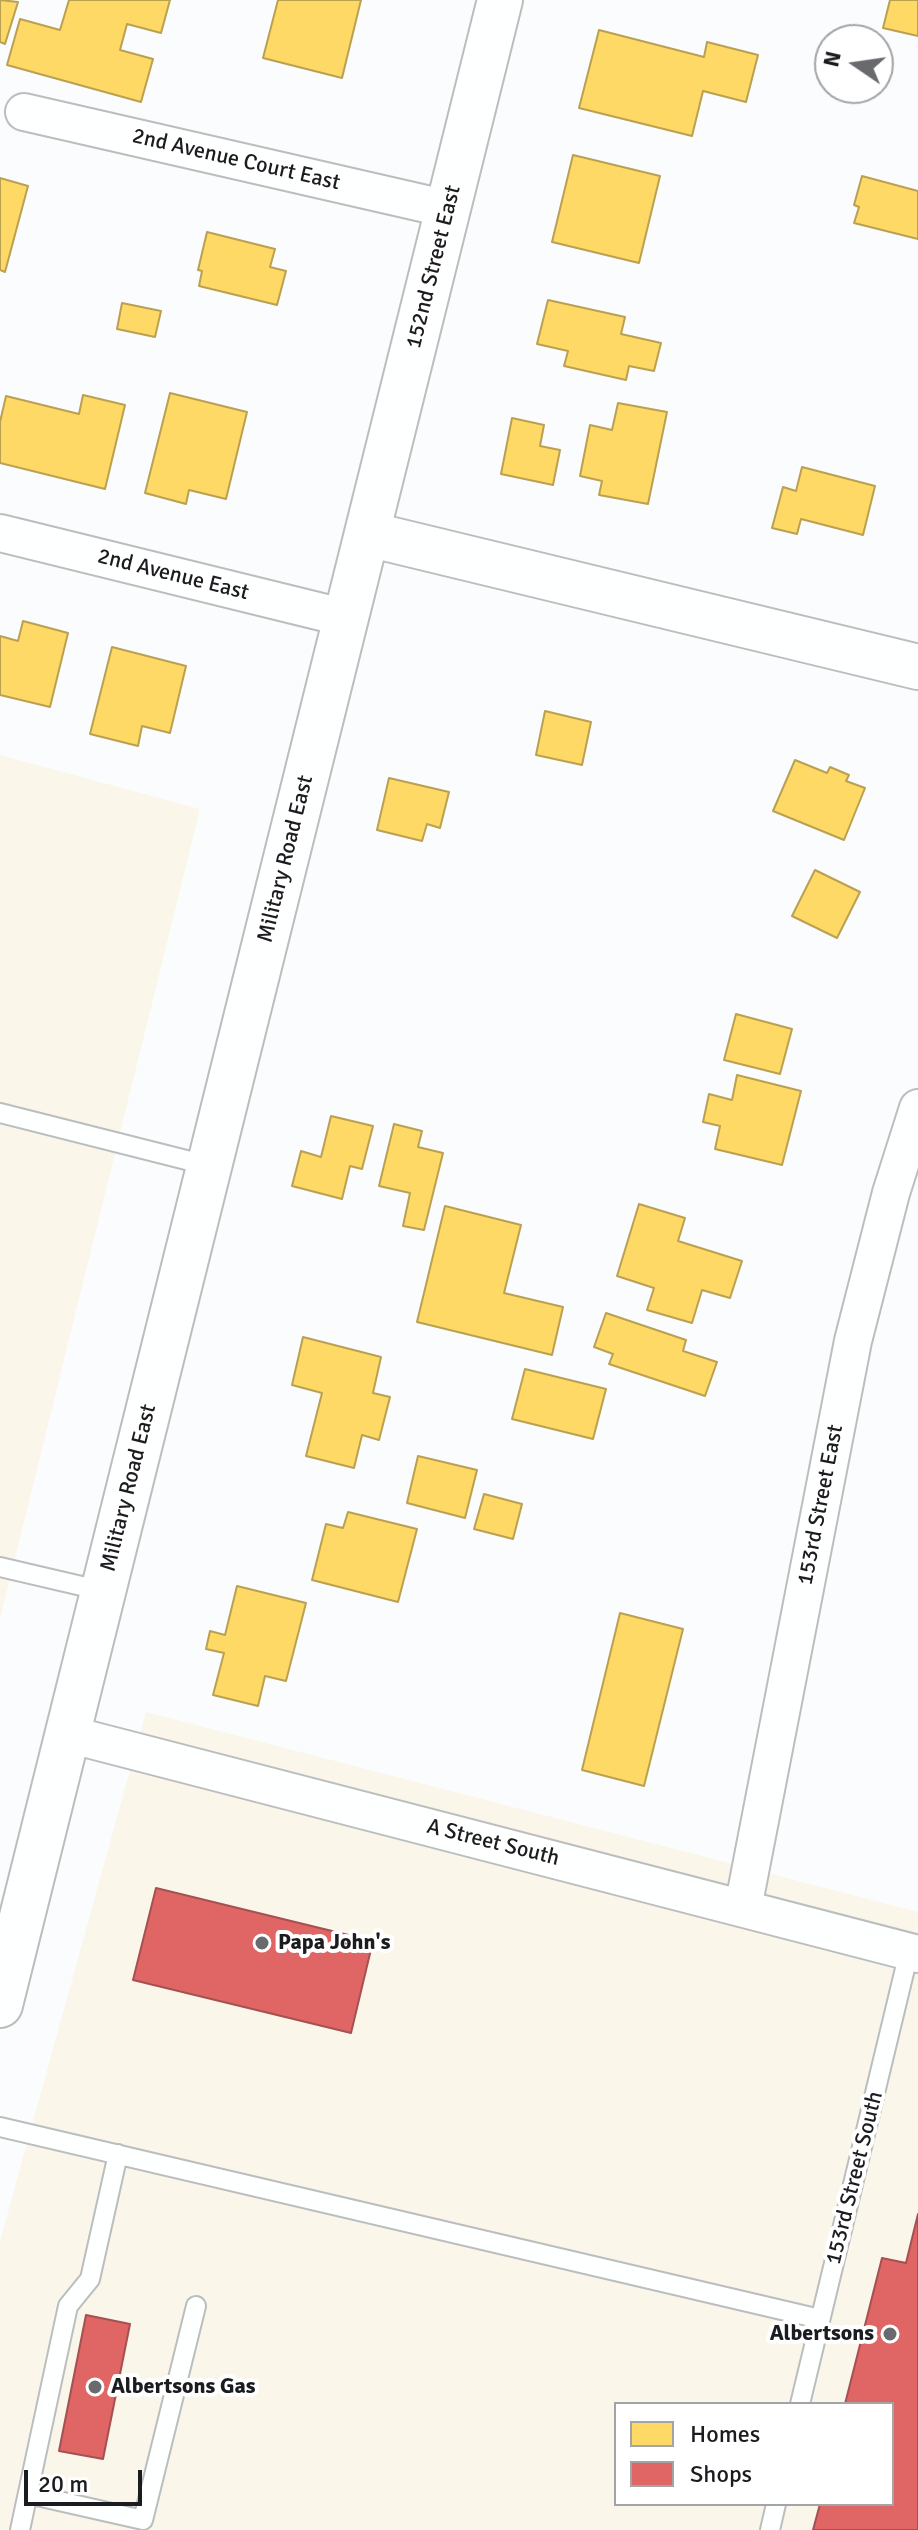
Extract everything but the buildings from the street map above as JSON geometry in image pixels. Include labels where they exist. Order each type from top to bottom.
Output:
[{"type":"main road","name":"152nd Street East","points":[[368,534],[500,0]]},
{"type":"main road","name":"Military Road East","points":[[0,2005],[13,1902],[68,1734],[368,534]]},
{"type":"main road","points":[[368,534],[918,667]]},
{"type":"street","name":"2nd Avenue Court East","points":[[24,112],[448,209]]},
{"type":"street","name":"2nd Avenue East","points":[[0,533],[346,618]]},
{"type":"street","name":"153rd Street East","points":[[743,1908],[853,1341],[891,1193],[918,1108]]},
{"type":"street","name":"A Street South","points":[[68,1734],[914,1953]]},
{"type":"lane","points":[[0,1113],[210,1166]]},
{"type":"lane","points":[[0,1567],[103,1591]]},
{"type":"lane","name":"153rd Street South","points":[[800,2402],[914,1953]]},
{"type":"lane","points":[[0,2127],[820,2319]]},
{"type":"lane","points":[[20,2530],[68,2306],[90,2279],[118,2154]]},
{"type":"lane","points":[[28,2494],[143,2520],[196,2306]]},
{"type":"lane","points":[[770,2530],[776,2506]]},
{"type":"shaded area","points":[[0,755],[200,809],[0,1619]]},
{"type":"shaded area","points":[[146,1712],[918,1912],[918,2530],[0,2530],[0,2241]]},
{"type":"place","name":"Papa John's","points":[[262,1943]]},
{"type":"place","name":"Albertsons","points":[[890,2334]]},
{"type":"place","name":"Albertsons Gas","points":[[95,2387]]}]
